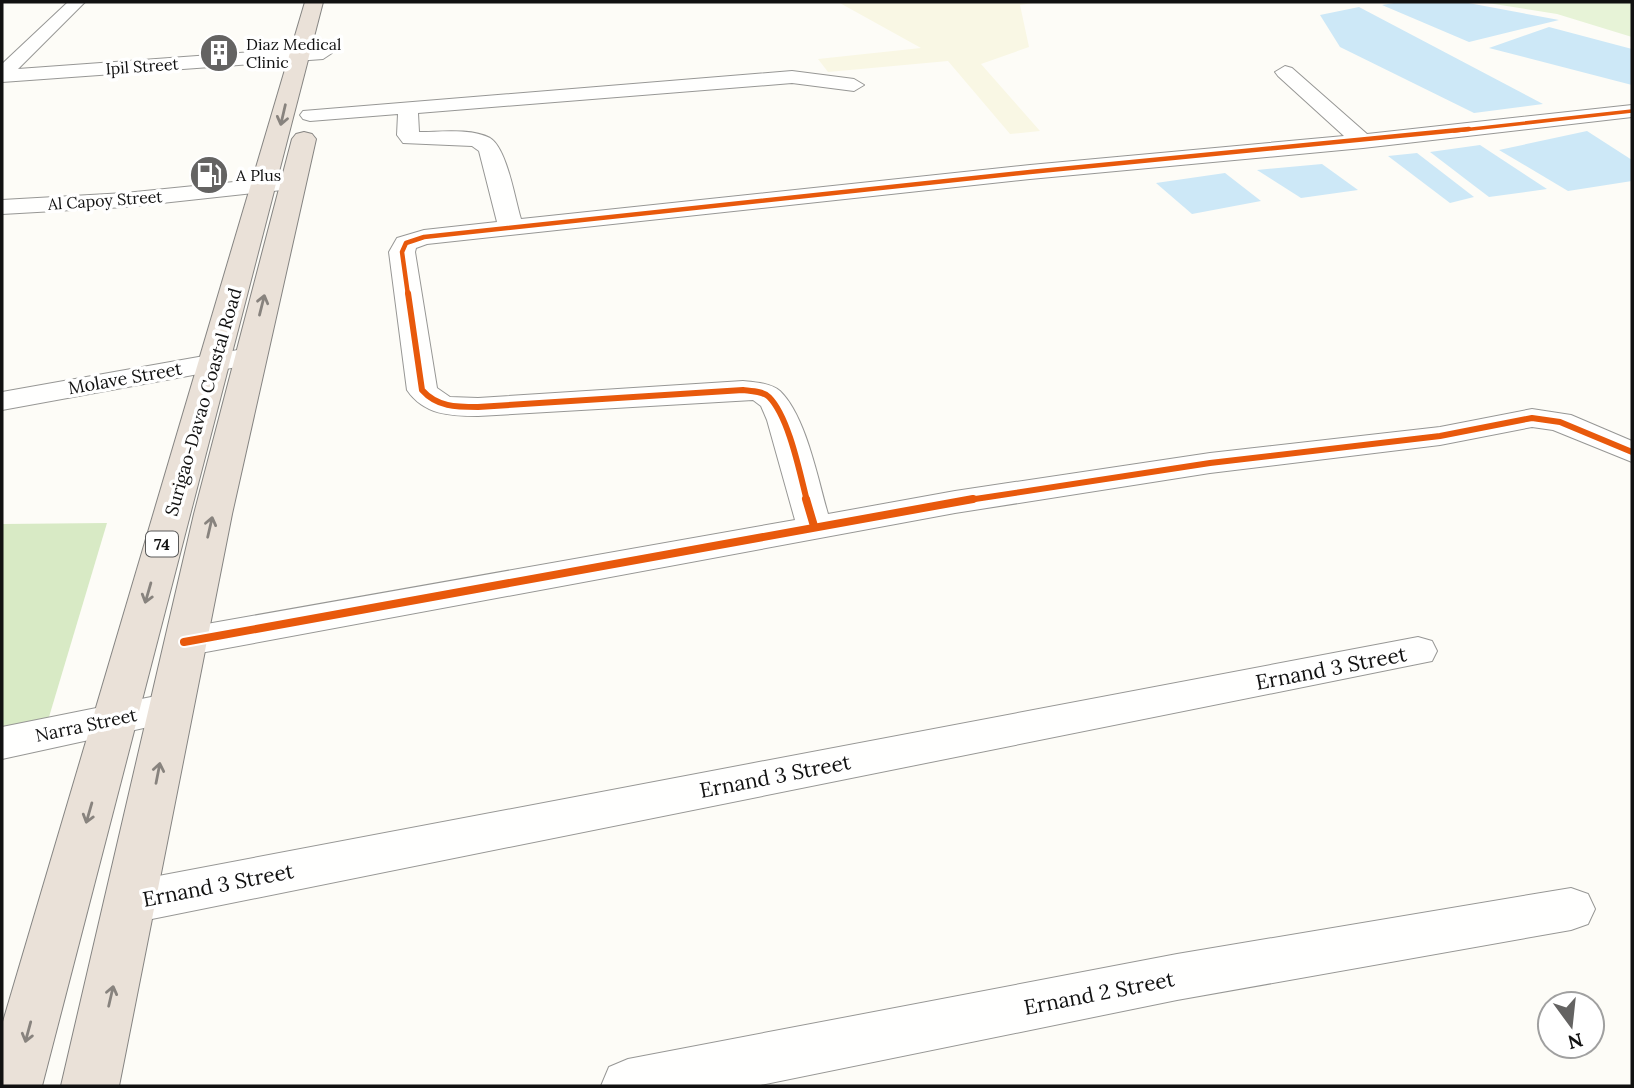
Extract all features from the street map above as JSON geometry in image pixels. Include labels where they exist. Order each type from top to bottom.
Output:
[{"type":"highway","name":"Surigao-Davao Coastal Road","points":[[278,184],[310,115],[313,2]]},
{"type":"highway","name":"Surigao-Davao Coastal Road","points":[[13,1086],[115,719],[131,651],[232,360],[310,54],[335,2]]},
{"type":"highway","name":"Surigao-Davao Coastal Road","points":[[90,1086],[132,902],[184,642],[232,360]]},
{"type":"street","points":[[2,75],[77,2]]},
{"type":"street","name":"Ipil Street","points":[[2,75],[310,54]]},
{"type":"street","points":[[1285,72],[1363,142]]},
{"type":"street","points":[[310,115],[792,77],[854,85]]},
{"type":"street","points":[[408,107],[408,135],[411,138],[476,139],[485,144],[490,150],[511,229]]},
{"type":"street","points":[[814,526],[781,417],[769,397],[758,391],[478,407],[439,405],[429,399],[422,390],[402,252],[404,247],[411,240],[424,237],[1002,175],[1363,142],[1632,111]]},
{"type":"street","name":"Al Capoy Street","points":[[2,207],[139,198],[278,184]]},
{"type":"street","name":"Molave Street","points":[[2,401],[232,360]]},
{"type":"street","points":[[184,642],[814,526],[1095,479],[1440,436],[1532,418],[1560,422],[1632,452]]},
{"type":"street","name":"Ernand 3 Street","points":[[132,902],[1418,651]]},
{"type":"street","name":"Narra Street","points":[[2,743],[171,708]]},
{"type":"street","name":"Ernand 2 Street","points":[[628,1086],[1177,977],[1571,909]]},
{"type":"shaded area","points":[[838,2],[1039,2],[1020,5],[1029,47],[981,64],[1040,131],[1010,134],[948,61],[828,72],[818,59],[921,48]]},
{"type":"green space","points":[[1481,2],[1632,2],[1632,37],[1557,14]]},
{"type":"green space","points":[[107,523],[49,717],[2,728],[2,524]]},
{"type":"water","points":[[1400,2],[1463,2],[1559,20],[1469,42],[1382,5]]},
{"type":"water","points":[[1359,7],[1543,104],[1474,113],[1340,47],[1320,15]]},
{"type":"water","points":[[1549,27],[1632,49],[1632,85],[1489,48]]},
{"type":"water","points":[[1587,131],[1632,160],[1632,181],[1568,191],[1499,150]]},
{"type":"water","points":[[1480,145],[1547,189],[1489,197],[1430,152]]},
{"type":"water","points":[[1417,153],[1474,197],[1450,203],[1388,156]]},
{"type":"water","points":[[1322,164],[1358,190],[1301,198],[1257,170]]},
{"type":"water","points":[[1225,173],[1261,201],[1192,214],[1156,183]]},
{"type":"cycle path","points":[[814,526],[782,420],[769,397],[760,392],[743,390],[478,407],[447,406],[434,401],[422,390],[402,252],[406,243],[424,237],[1632,111]]},
{"type":"cycle path","points":[[184,642],[955,502],[1210,463],[1440,436],[1532,418],[1560,422],[1632,452]]},
{"type":"place","name":"Diaz Medical Clinic","points":[[219,53]]},
{"type":"place","name":"A Plus","points":[[209,175]]}]
